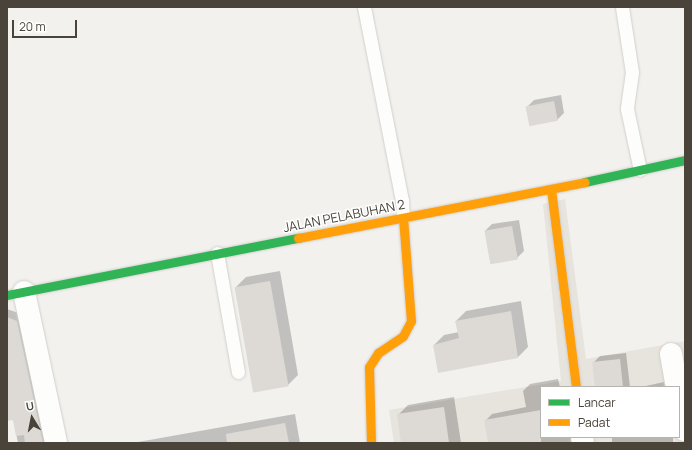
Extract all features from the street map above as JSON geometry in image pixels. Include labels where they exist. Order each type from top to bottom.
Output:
[{"type":"main road","name":"JALAN PELABUHAN 2","points":[[16,293],[551,189],[685,160]]},
{"type":"main road","points":[[551,189],[576,386]]},
{"type":"main road","points":[[371,443],[369,367],[378,353],[403,336],[411,321],[403,218]]},
{"type":"street","points":[[16,293],[56,443]]},
{"type":"street","points":[[671,354],[677,386]]},
{"type":"street","points":[[680,403],[685,430]]},
{"type":"lane","points":[[364,7],[402,200],[403,218]]},
{"type":"lane","points":[[622,7],[632,72],[627,109],[640,170]]},
{"type":"lane","points":[[217,253],[238,372]]},
{"type":"shaded area","points":[[565,199],[586,359],[685,341],[685,443],[394,443],[389,410],[561,381],[543,204]]},
{"type":"building","points":[[554,101],[558,121],[529,126],[526,107]]},
{"type":"building","points":[[512,226],[518,259],[490,264],[484,231]]},
{"type":"building","points":[[270,281],[289,386],[253,393],[235,287]]},
{"type":"building","points":[[511,311],[518,358],[438,373],[433,345],[459,338],[455,321]]},
{"type":"building","points":[[7,317],[17,321],[43,443],[25,443],[24,435],[16,436],[13,420],[7,421]]},
{"type":"building","points":[[620,359],[623,386],[595,386],[592,362]]},
{"type":"building","points":[[444,407],[449,443],[401,443],[397,414]]},
{"type":"building","points":[[540,410],[541,443],[488,443],[484,420]]},
{"type":"building","points":[[285,423],[289,443],[227,443],[226,434]]},
{"type":"traffic: fast","points":[[585,182],[685,160]]},
{"type":"traffic: fast","points":[[7,295],[298,238]]},
{"type":"traffic: slow","points":[[298,238],[585,182]]},
{"type":"traffic: slow","points":[[551,189],[576,386]]},
{"type":"traffic: slow","points":[[371,443],[369,367],[378,353],[403,336],[411,321],[403,218]]}]
